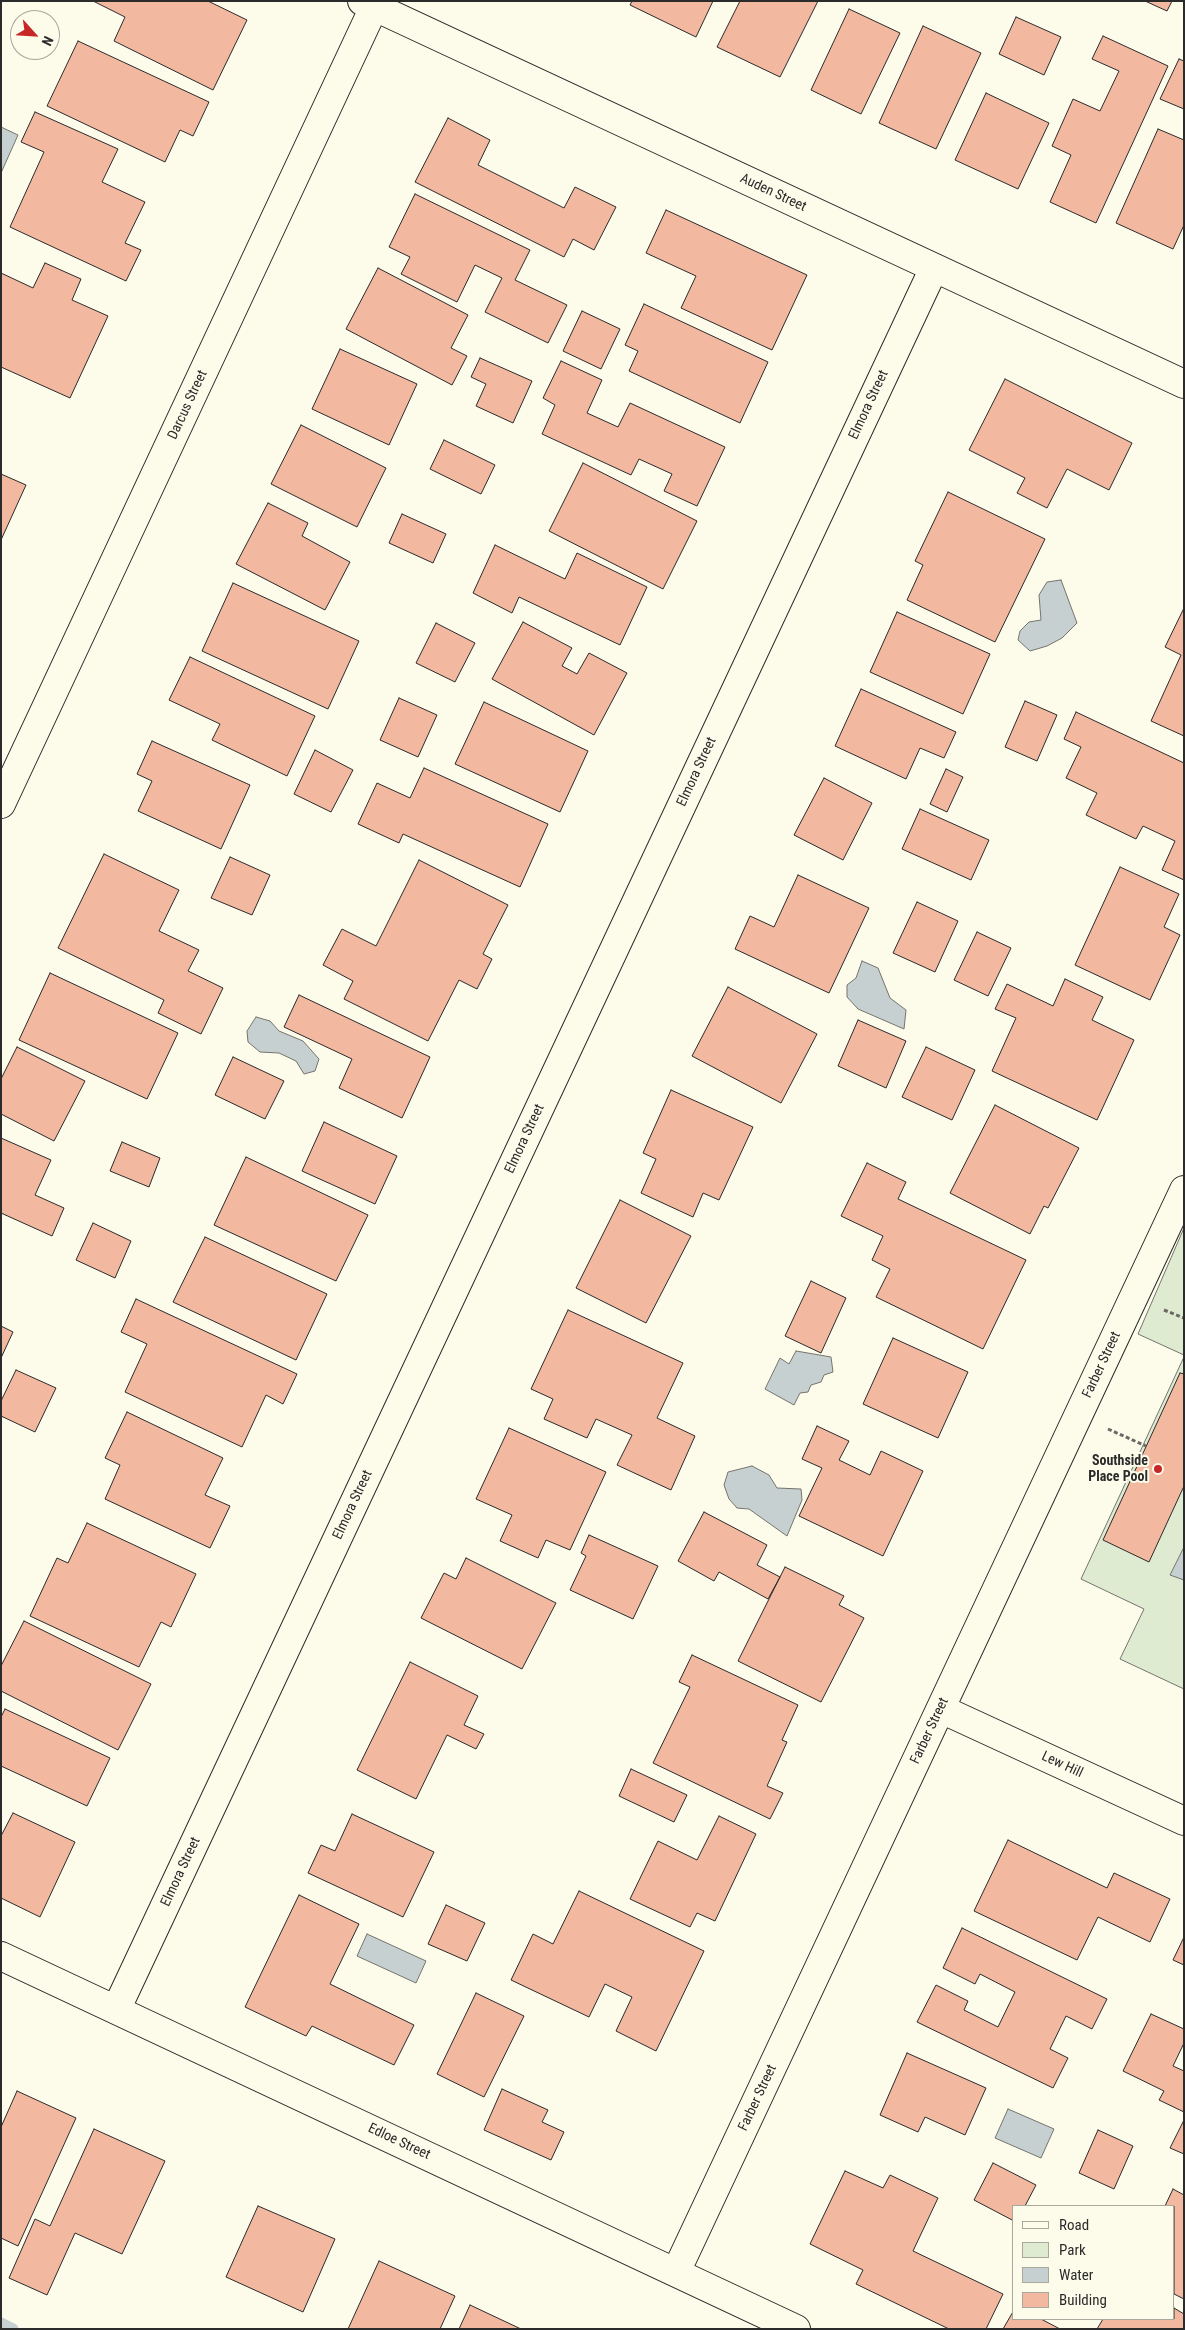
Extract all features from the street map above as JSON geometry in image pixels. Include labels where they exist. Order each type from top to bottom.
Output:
[{"type":"street","name":"Auden Street","points":[[368,4],[1184,384]]},
{"type":"street","name":"Darcus Street","points":[[1,804],[368,4]]},
{"type":"street","name":"Elmora Street","points":[[116,2010],[934,268]]},
{"type":"street","name":"Farber Street","points":[[676,2272],[1184,1190]]},
{"type":"street","name":"Lew Hill","points":[[940,1708],[1184,1821]]},
{"type":"street","name":"Edloe Street","points":[[1,1956],[796,2329]]},
{"type":"path","points":[[1079,1416],[1146,1446]]},
{"type":"green space","points":[[1184,1228],[1184,1355],[1138,1334]]},
{"type":"green space","name":"Southside Place Pool","points":[[1183,1359],[1184,1689],[1120,1659],[1144,1609],[1081,1579]]},
{"type":"water","points":[[1,127],[18,135],[1,173]]},
{"type":"water","points":[[1061,580],[1077,623],[1062,638],[1047,646],[1030,651],[1018,640],[1020,631],[1029,622],[1041,620],[1039,595],[1047,582]]},
{"type":"water","points":[[862,961],[878,968],[890,998],[906,1010],[904,1029],[858,1009],[847,997],[847,985],[856,978]]},
{"type":"water","points":[[256,1017],[270,1021],[279,1031],[303,1041],[319,1059],[315,1071],[304,1074],[296,1061],[279,1053],[260,1052],[248,1042],[247,1031]]},
{"type":"water","points":[[796,1351],[831,1357],[833,1372],[824,1375],[821,1382],[811,1385],[808,1392],[800,1393],[794,1405],[765,1389],[780,1358],[789,1364]]},
{"type":"water","points":[[752,1466],[769,1475],[777,1488],[801,1489],[802,1500],[787,1536],[749,1509],[737,1508],[729,1499],[724,1485],[728,1472]]},
{"type":"water","points":[[1184,1547],[1184,1580],[1170,1575]]},
{"type":"water","points":[[367,1934],[426,1961],[416,1983],[357,1956]]},
{"type":"water","points":[[1008,2109],[1054,2129],[1041,2158],[995,2138]]},
{"type":"building","points":[[93,1],[208,1],[247,20],[213,90],[114,41],[125,17]]},
{"type":"building","points":[[632,1],[713,1],[696,37],[630,5]]},
{"type":"building","points":[[740,1],[818,1],[780,77],[717,47]]},
{"type":"building","points":[[1145,1],[1172,1],[1167,11]]},
{"type":"building","points":[[849,9],[900,33],[861,114],[811,90]]},
{"type":"building","points":[[1016,17],[1061,37],[1044,75],[999,54]]},
{"type":"building","points":[[923,26],[981,53],[936,149],[879,123]]},
{"type":"building","points":[[1103,36],[1168,66],[1096,223],[1050,202],[1071,155],[1052,146],[1073,99],[1100,111],[1119,71],[1092,59]]},
{"type":"building","points":[[78,41],[209,102],[193,136],[180,130],[165,162],[47,106]]},
{"type":"building","points":[[1179,59],[1184,61],[1184,109],[1160,99]]},
{"type":"building","points":[[986,93],[1049,123],[1018,189],[955,160]]},
{"type":"building","points":[[35,112],[118,149],[102,182],[145,202],[125,243],[141,250],[126,281],[10,227],[44,152],[21,142]]},
{"type":"building","points":[[448,118],[490,140],[478,165],[564,208],[575,187],[616,207],[594,250],[573,239],[564,257],[415,182]]},
{"type":"building","points":[[1158,129],[1184,140],[1184,225],[1173,249],[1116,223]]},
{"type":"building","points":[[415,194],[530,250],[515,280],[567,305],[548,343],[485,312],[502,278],[475,265],[457,302],[401,274],[410,257],[389,247]]},
{"type":"building","points":[[666,210],[807,275],[772,350],[681,308],[696,276],[646,253]]},
{"type":"building","points":[[45,263],[81,279],[72,300],[108,316],[70,398],[1,367],[1,273],[33,288]]},
{"type":"building","points":[[378,268],[468,315],[451,348],[467,356],[452,385],[346,329]]},
{"type":"building","points":[[644,304],[768,362],[740,423],[629,371],[638,351],[625,345]]},
{"type":"building","points":[[582,311],[620,329],[601,369],[563,351]]},
{"type":"building","points":[[340,349],[417,384],[389,445],[312,409]]},
{"type":"building","points":[[480,358],[532,381],[513,423],[476,406],[486,384],[471,377]]},
{"type":"building","points":[[561,361],[602,380],[587,413],[618,427],[630,403],[725,447],[697,506],[664,491],[672,474],[639,459],[631,475],[542,434],[555,405],[543,398]]},
{"type":"building","points":[[1005,379],[1132,443],[1109,490],[1067,469],[1047,508],[1017,493],[1025,478],[969,450]]},
{"type":"building","points":[[301,425],[386,468],[357,527],[271,484]]},
{"type":"building","points":[[444,440],[495,465],[481,494],[430,469]]},
{"type":"building","points":[[583,463],[697,521],[663,589],[549,531]]},
{"type":"building","points":[[1,474],[26,485],[1,540]]},
{"type":"building","points":[[948,492],[1045,539],[995,642],[907,600],[923,565],[915,561]]},
{"type":"building","points":[[268,503],[308,523],[302,536],[350,562],[325,610],[236,564]]},
{"type":"building","points":[[402,514],[446,534],[433,563],[389,543]]},
{"type":"building","points":[[495,545],[565,579],[577,553],[647,587],[620,645],[519,597],[512,613],[473,593]]},
{"type":"building","points":[[233,583],[359,641],[328,709],[202,651]]},
{"type":"building","points":[[1184,608],[1184,736],[1151,721],[1181,655],[1165,647]]},
{"type":"building","points":[[897,612],[990,654],[963,714],[870,672]]},
{"type":"building","points":[[523,622],[572,648],[562,666],[577,674],[589,653],[627,673],[594,735],[492,679]]},
{"type":"building","points":[[436,623],[475,643],[455,682],[416,663]]},
{"type":"building","points":[[190,657],[315,716],[287,776],[212,740],[220,724],[169,700]]},
{"type":"building","points":[[861,689],[956,732],[944,758],[920,748],[906,779],[835,746]]},
{"type":"building","points":[[399,698],[437,715],[418,757],[380,740]]},
{"type":"building","points":[[1025,701],[1057,715],[1037,761],[1005,747]]},
{"type":"building","points":[[484,702],[588,751],[560,812],[455,764]]},
{"type":"building","points":[[1076,712],[1184,763],[1184,880],[1162,870],[1175,841],[1143,826],[1136,839],[1086,815],[1097,793],[1066,778],[1081,747],[1064,739]]},
{"type":"building","points":[[152,741],[250,785],[221,849],[138,811],[152,781],[137,774]]},
{"type":"building","points":[[315,750],[353,770],[331,812],[294,794]]},
{"type":"building","points":[[424,768],[548,824],[520,887],[403,834],[399,843],[358,824],[377,783],[410,798]]},
{"type":"building","points":[[946,769],[963,777],[947,812],[930,804]]},
{"type":"building","points":[[824,778],[872,803],[843,860],[794,835]]},
{"type":"building","points":[[920,809],[989,840],[971,880],[902,849]]},
{"type":"building","points":[[104,854],[179,890],[159,931],[199,950],[188,971],[223,988],[201,1034],[158,1013],[164,1000],[58,948]]},
{"type":"building","points":[[230,857],[270,875],[252,915],[211,898]]},
{"type":"building","points":[[419,860],[508,905],[483,954],[492,959],[477,989],[459,980],[428,1041],[344,999],[353,981],[323,965],[342,929],[376,946]]},
{"type":"building","points":[[1120,867],[1179,894],[1164,927],[1180,935],[1150,1000],[1075,965]]},
{"type":"building","points":[[798,875],[869,908],[829,993],[735,949],[750,916],[774,927]]},
{"type":"building","points":[[917,902],[958,921],[935,972],[893,953]]},
{"type":"building","points":[[977,932],[1011,948],[988,996],[954,980]]},
{"type":"building","points":[[50,973],[178,1033],[147,1099],[19,1040]]},
{"type":"building","points":[[1065,979],[1103,997],[1092,1020],[1134,1040],[1097,1120],[992,1071],[1016,1018],[995,1009],[1007,984],[1053,1006]]},
{"type":"building","points":[[728,987],[817,1034],[781,1103],[692,1056]]},
{"type":"building","points":[[299,995],[430,1057],[402,1118],[339,1088],[352,1059],[284,1027]]},
{"type":"building","points":[[858,1020],[906,1041],[886,1088],[838,1066]]},
{"type":"building","points":[[17,1047],[85,1081],[54,1141],[1,1114],[1,1079]]},
{"type":"building","points":[[926,1047],[975,1070],[952,1120],[902,1097]]},
{"type":"building","points":[[233,1057],[284,1081],[265,1119],[215,1095]]},
{"type":"building","points":[[671,1090],[753,1127],[719,1200],[703,1193],[693,1217],[641,1193],[656,1159],[643,1153]]},
{"type":"building","points":[[995,1105],[1079,1148],[1048,1208],[1044,1206],[1030,1234],[950,1193]]},
{"type":"building","points":[[324,1122],[397,1156],[375,1204],[302,1171]]},
{"type":"building","points":[[1,1138],[51,1160],[35,1195],[64,1208],[52,1236],[1,1213]]},
{"type":"building","points":[[122,1142],[160,1158],[149,1187],[110,1171]]},
{"type":"building","points":[[246,1157],[368,1215],[336,1281],[214,1225]]},
{"type":"building","points":[[867,1163],[906,1182],[898,1199],[1026,1260],[983,1349],[876,1297],[890,1269],[872,1260],[883,1236],[841,1216]]},
{"type":"building","points":[[620,1200],[691,1236],[646,1323],[576,1288]]},
{"type":"building","points":[[93,1223],[131,1241],[115,1278],[76,1260]]},
{"type":"building","points":[[205,1237],[327,1294],[296,1360],[173,1302]]},
{"type":"building","points":[[811,1281],[846,1298],[821,1353],[785,1336]]},
{"type":"building","points":[[136,1299],[297,1374],[283,1404],[266,1395],[242,1447],[125,1392],[147,1344],[121,1332]]},
{"type":"building","points":[[568,1310],[683,1363],[657,1418],[695,1436],[671,1490],[617,1465],[632,1435],[596,1419],[587,1438],[544,1419],[553,1399],[531,1389]]},
{"type":"building","points":[[1,1326],[13,1332],[1,1358]]},
{"type":"building","points":[[893,1338],[968,1372],[938,1438],[863,1404]]},
{"type":"building","points":[[16,1370],[56,1388],[35,1432],[1,1416],[1,1401]]},
{"type":"building","points":[[1180,1373],[1184,1374],[1184,1486],[1149,1562],[1103,1540]]},
{"type":"building","points":[[127,1412],[223,1458],[205,1495],[230,1506],[210,1548],[105,1499],[120,1465],[105,1458]]},
{"type":"building","points":[[817,1426],[849,1441],[839,1460],[870,1475],[881,1451],[923,1471],[883,1556],[799,1516],[822,1468],[802,1459]]},
{"type":"building","points":[[509,1428],[606,1472],[570,1550],[546,1540],[538,1558],[500,1541],[512,1515],[476,1499]]},
{"type":"building","points":[[704,1512],[767,1545],[757,1565],[780,1577],[768,1599],[719,1572],[714,1581],[678,1561]]},
{"type":"building","points":[[87,1523],[196,1574],[171,1627],[161,1622],[139,1667],[30,1616],[57,1558],[68,1563]]},
{"type":"building","points":[[589,1535],[658,1566],[633,1619],[570,1590],[586,1556],[581,1553]]},
{"type":"building","points":[[466,1558],[556,1603],[522,1669],[421,1618],[444,1573],[456,1579]]},
{"type":"building","points":[[785,1567],[844,1596],[839,1605],[864,1618],[821,1702],[738,1661]]},
{"type":"building","points":[[24,1621],[151,1684],[118,1750],[1,1691],[1,1666]]},
{"type":"building","points":[[692,1655],[798,1705],[782,1740],[787,1742],[767,1786],[783,1793],[770,1819],[653,1763],[690,1687],[679,1682]]},
{"type":"building","points":[[410,1662],[478,1696],[464,1725],[484,1734],[476,1749],[447,1735],[416,1799],[357,1770]]},
{"type":"building","points":[[5,1709],[110,1758],[87,1806],[1,1766],[1,1717]]},
{"type":"building","points":[[631,1769],[687,1795],[674,1822],[619,1796]]},
{"type":"building","points":[[13,1813],[75,1842],[40,1917],[1,1898],[1,1836]]},
{"type":"building","points":[[352,1814],[434,1852],[403,1917],[308,1873],[321,1845],[335,1851]]},
{"type":"building","points":[[719,1816],[756,1834],[715,1921],[697,1913],[690,1927],[630,1899],[658,1841],[697,1860]]},
{"type":"building","points":[[1008,1840],[1107,1888],[1114,1873],[1170,1899],[1150,1942],[1098,1917],[1077,1960],[974,1911]]},
{"type":"building","points":[[579,1891],[704,1951],[656,2051],[616,2031],[632,1997],[605,1984],[589,2017],[511,1980],[533,1934],[553,1944]]},
{"type":"building","points":[[299,1895],[359,1924],[330,1984],[414,2025],[394,2065],[312,2026],[306,2036],[245,2007]]},
{"type":"building","points":[[446,1905],[485,1923],[467,1961],[428,1944]]},
{"type":"building","points":[[962,1928],[1107,1999],[1092,2029],[1066,2016],[1050,2049],[1068,2058],[1053,2088],[917,2022],[936,1985],[968,2001],[964,2010],[998,2027],[1015,1992],[980,1974],[975,1984],[943,1968]]},
{"type":"building","points":[[1184,1937],[1184,1965],[1173,1960]]},
{"type":"building","points":[[476,1993],[524,2016],[484,2097],[437,2074]]},
{"type":"building","points":[[1151,2014],[1184,2029],[1184,2043],[1173,2066],[1184,2071],[1184,2112],[1159,2100],[1164,2091],[1123,2071]]},
{"type":"building","points":[[907,2053],[986,2088],[965,2135],[925,2117],[918,2132],[880,2115]]},
{"type":"building","points":[[502,2089],[548,2110],[542,2122],[564,2132],[551,2160],[484,2130]]},
{"type":"building","points":[[17,2091],[76,2118],[18,2246],[1,2238],[1,2127]]},
{"type":"building","points":[[1184,2120],[1184,2154],[1170,2148]]},
{"type":"building","points":[[94,2129],[165,2161],[122,2254],[75,2233],[47,2295],[9,2278],[35,2219],[50,2226]]},
{"type":"building","points":[[1098,2130],[1133,2146],[1114,2189],[1079,2173]]},
{"type":"building","points":[[993,2163],[1036,2185],[1026,2205],[1012,2205],[1012,2220],[974,2200]]},
{"type":"building","points":[[845,2171],[883,2188],[890,2175],[938,2198],[913,2251],[1003,2294],[986,2329],[949,2329],[856,2284],[863,2270],[810,2244]]},
{"type":"building","points":[[1173,2189],[1184,2195],[1184,2299],[1175,2294],[1175,2205],[1165,2205]]},
{"type":"building","points":[[258,2206],[335,2239],[303,2312],[226,2277]]},
{"type":"building","points":[[379,2261],[455,2296],[440,2329],[348,2329]]},
{"type":"building","points":[[470,2305],[521,2329],[459,2329]]},
{"type":"building","points":[[1175,2309],[1184,2314],[1184,2329],[1097,2329],[1102,2320],[1175,2320]]},
{"type":"building","points":[[1012,2313],[1012,2320],[1043,2320],[1060,2329],[1003,2329]]},
{"type":"waterway","points":[[1,2323],[13,2329]]},
{"type":"place","name":"Southside Place Pool","points":[[1158,1469]]}]
